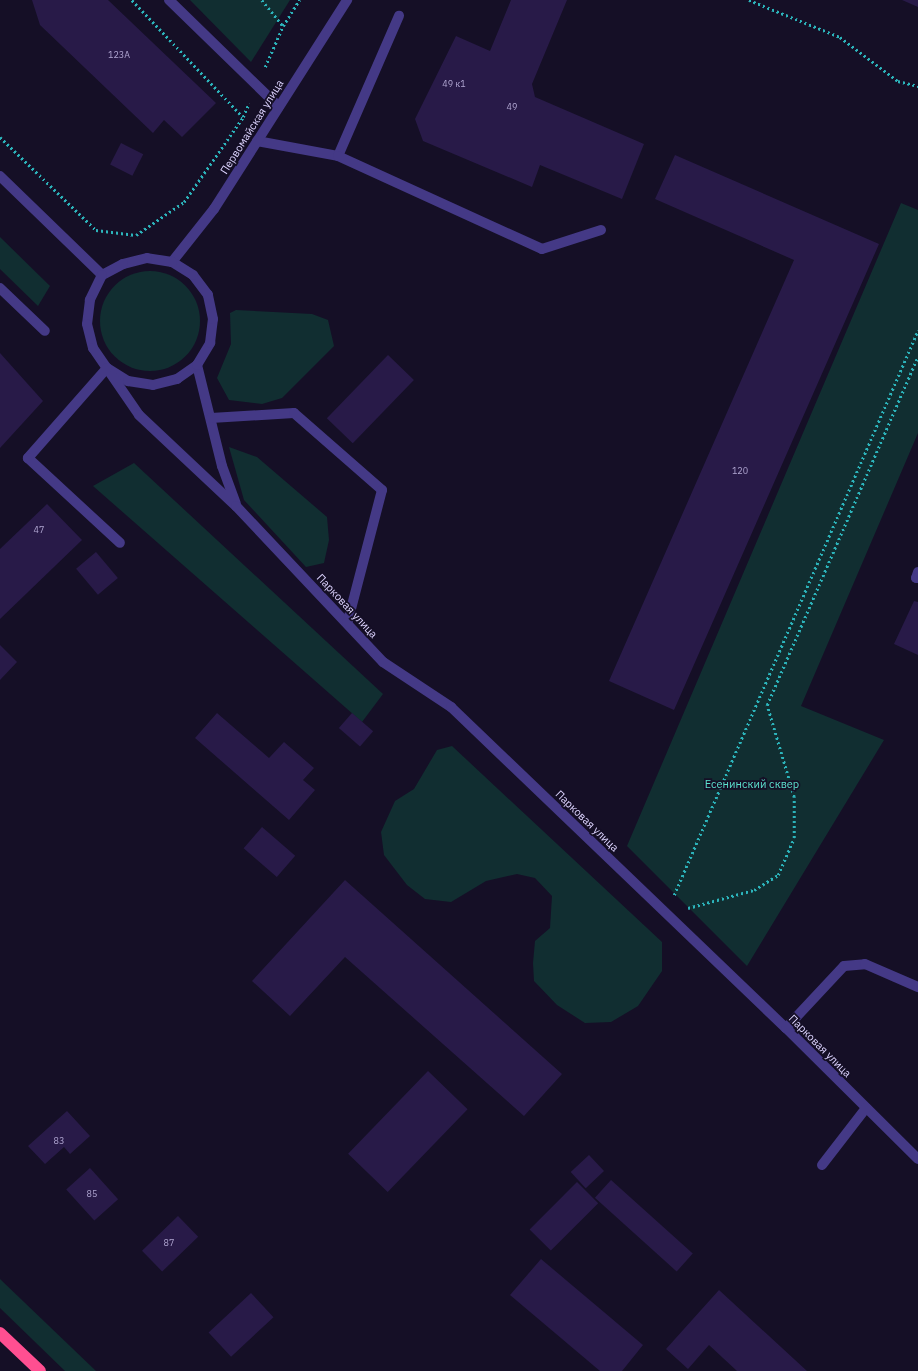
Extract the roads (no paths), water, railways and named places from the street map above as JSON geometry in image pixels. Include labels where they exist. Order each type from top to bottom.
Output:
[{"type":"highway","points":[[0,1333],[40,1371]]},
{"type":"street","points":[[169,0],[279,107]]},
{"type":"street","name":"Первомайская улица","points":[[172,262],[214,209],[347,0]]},
{"type":"street","points":[[338,156],[399,16]]},
{"type":"street","points":[[257,141],[338,156],[542,249],[601,230]]},
{"type":"street","points":[[0,176],[102,275]]},
{"type":"street","points":[[147,258],[172,262],[193,275],[208,295],[213,319],[210,343],[197,364],[177,379],[153,385],[128,381],[107,368],[93,348],[87,324],[90,300],[102,275],[123,264],[147,258]]},
{"type":"street","points":[[0,288],[45,331]]},
{"type":"street","name":"Парковая улица","points":[[197,364],[222,466],[236,506]]},
{"type":"street","points":[[107,368],[28,458],[120,543]]},
{"type":"street","name":"Парковая улица","points":[[107,368],[139,415],[236,506],[383,662],[452,707],[786,1028],[918,1159]]},
{"type":"street","points":[[211,418],[294,413],[382,490],[348,624]]},
{"type":"street","points":[[918,572],[916,578],[918,578]]},
{"type":"street","points":[[786,1028],[844,966],[865,964],[918,987]]},
{"type":"street","points":[[822,1166],[866,1108]]},
{"type":"park label","name":"Есенинский сквер","points":[[752,784]]}]
